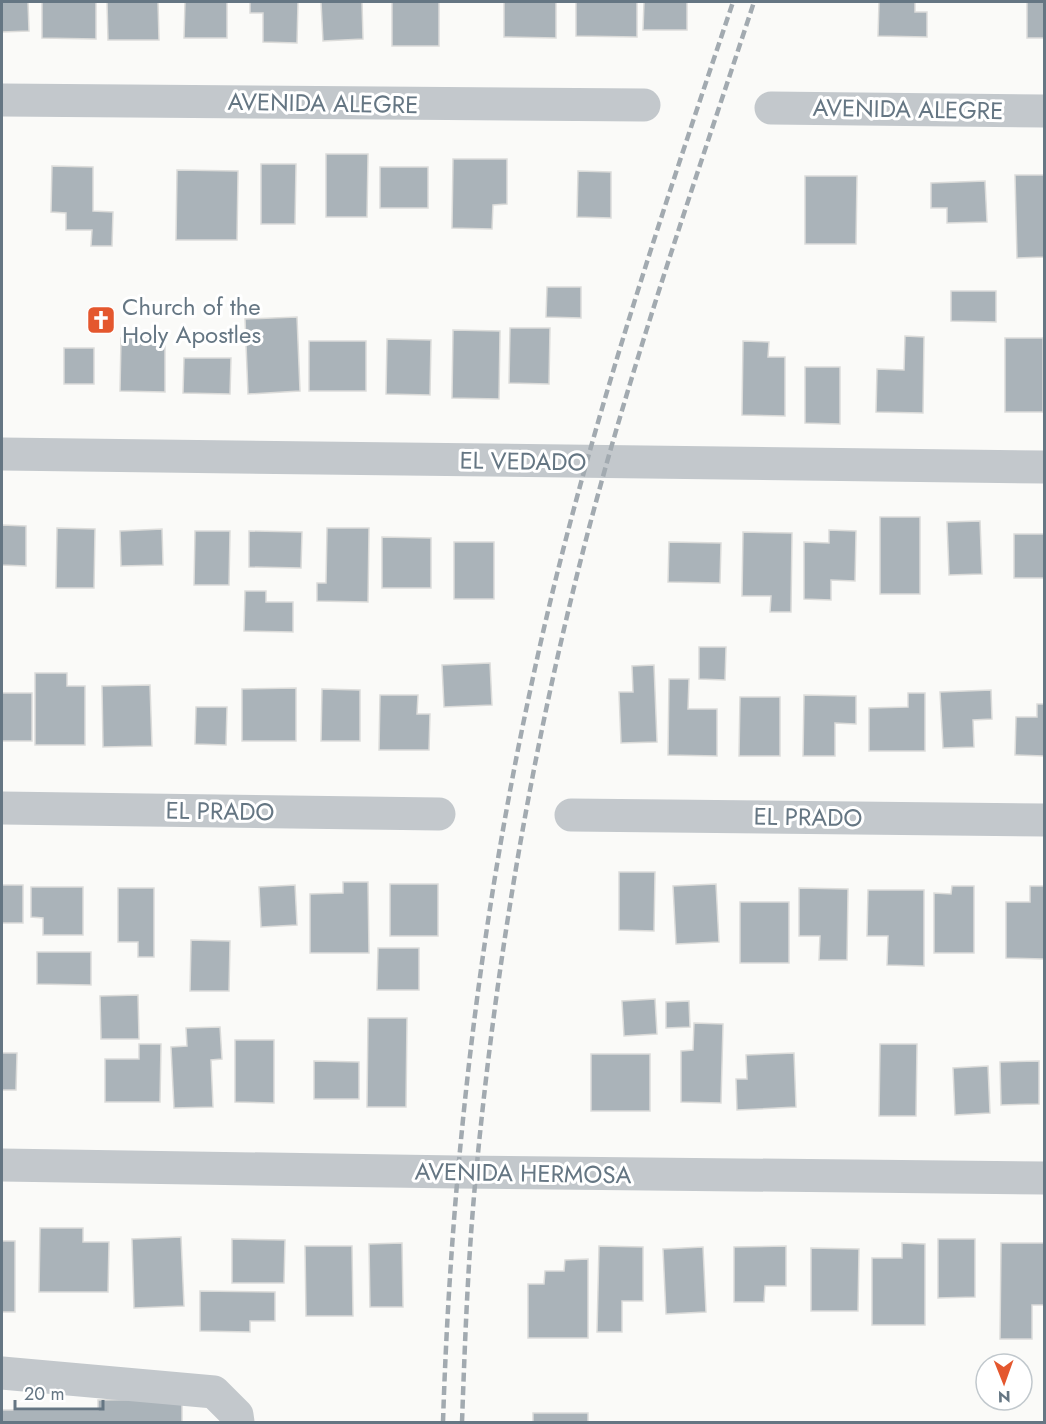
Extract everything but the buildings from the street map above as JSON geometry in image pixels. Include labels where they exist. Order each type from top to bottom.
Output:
[{"type":"street","name":"AVENIDA ALEGRE","points":[[2,99],[644,105]]},
{"type":"street","name":"AVENIDA ALEGRE","points":[[771,108],[1044,111]]},
{"type":"street","name":"EL VEDADO","points":[[2,454],[1044,467]]},
{"type":"street","name":"EL PRADO","points":[[2,808],[439,814]]},
{"type":"street","name":"EL PRADO","points":[[571,814],[1044,820]]},
{"type":"street","name":"AVENIDA HERMOSA","points":[[2,1165],[466,1173],[1044,1178]]},
{"type":"street","points":[[2,1373],[214,1392],[237,1415],[238,1422]]},
{"type":"railway","points":[[443,1422],[453,1236],[471,1050],[483,958],[513,774],[552,596],[597,425],[649,255],[733,2]]},
{"type":"railway","points":[[462,1422],[471,1236],[484,1098],[503,948],[543,723],[577,575],[616,430],[660,287],[754,2]]},
{"type":"place","name":"Church of the Holy Apostles","points":[[101,320]]}]
